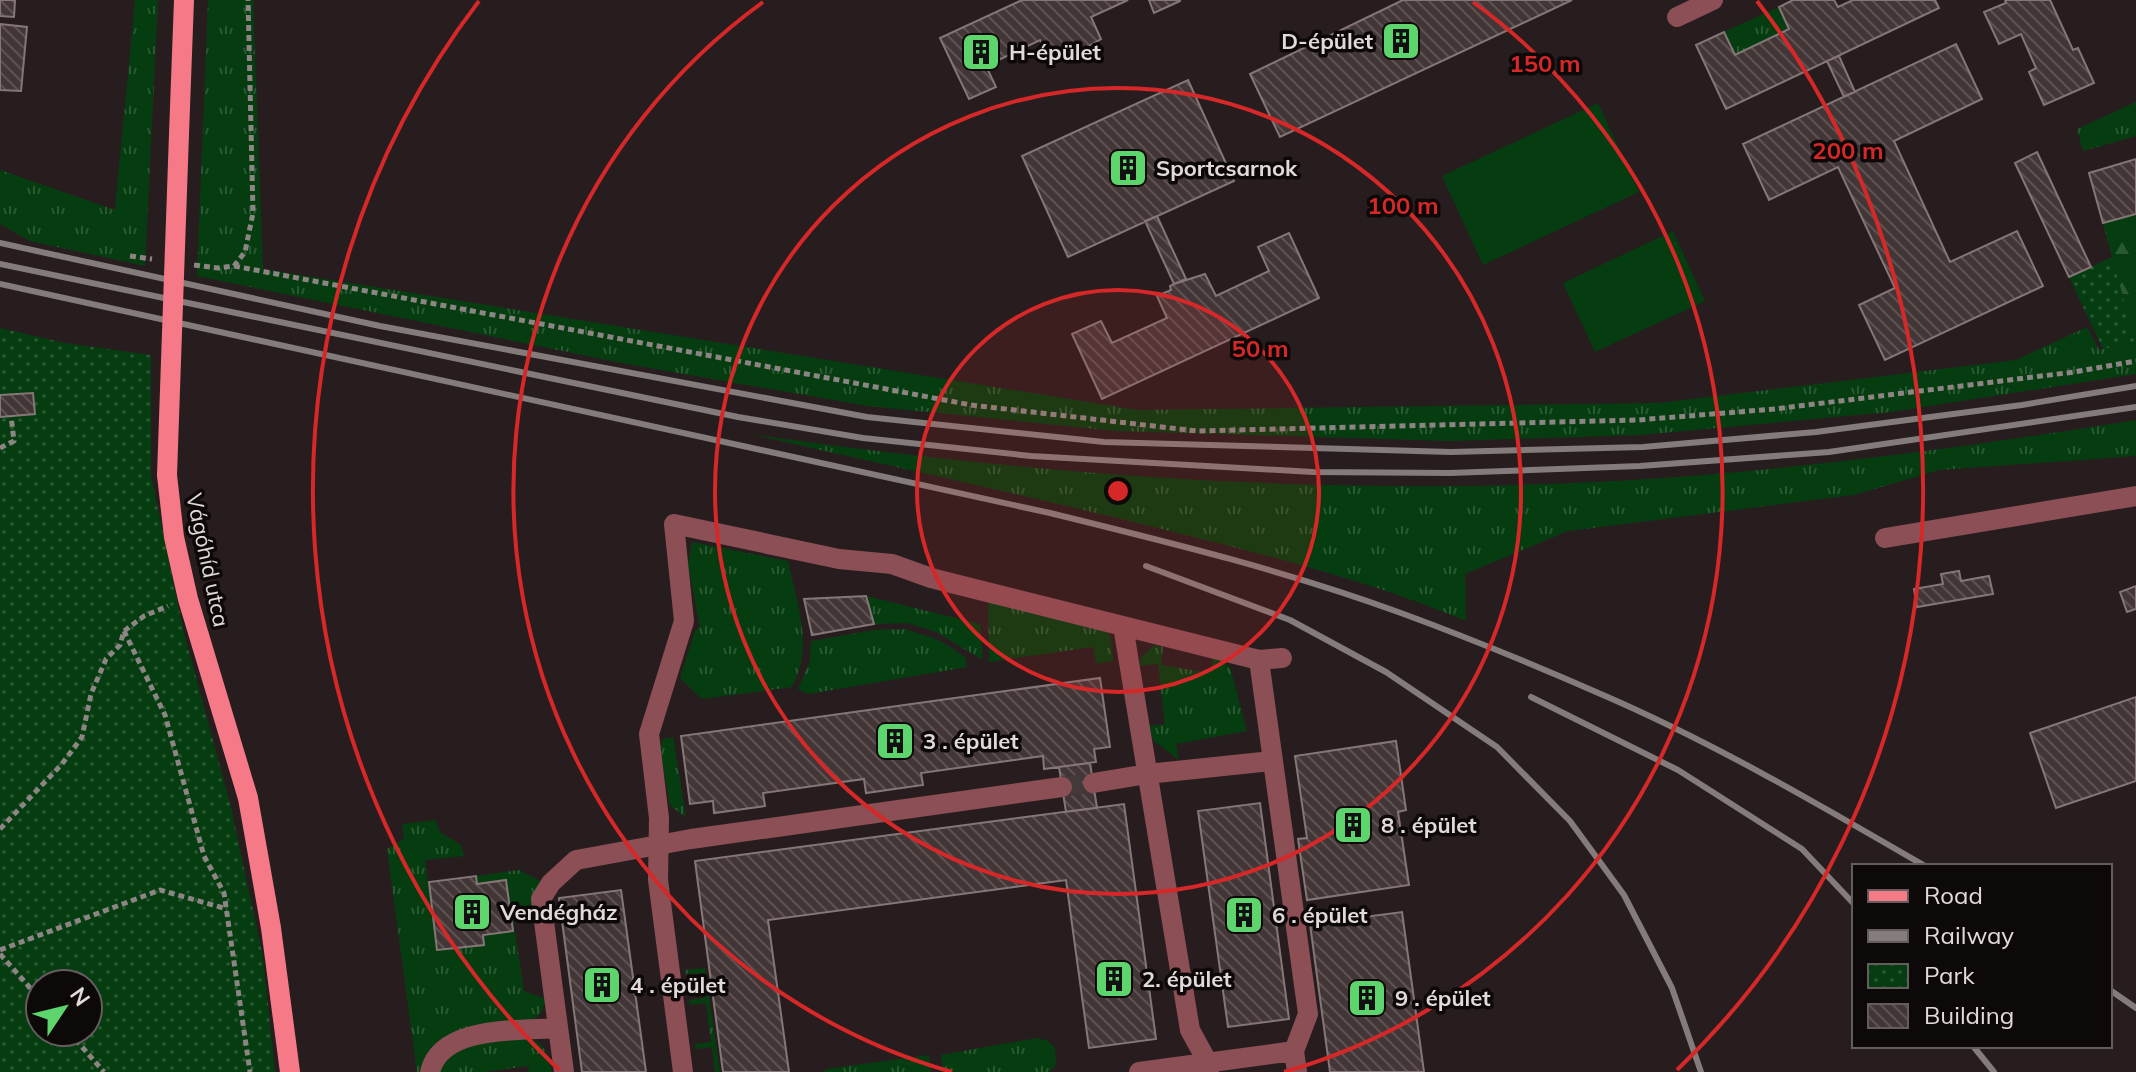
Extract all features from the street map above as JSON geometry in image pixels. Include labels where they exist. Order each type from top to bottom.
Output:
[{"type":"main road","name":"Vágóhíd utca","points":[[184,0],[167,475],[174,537],[188,599],[248,798],[271,928],[290,1072]]},
{"type":"street","points":[[1677,17],[1713,0]]},
{"type":"street","points":[[1885,538],[2136,496]]},
{"type":"street","points":[[683,1072],[658,880],[659,818],[649,734],[684,621],[674,524],[839,559],[892,564],[931,578],[1259,660],[1282,658]]},
{"type":"street","points":[[1123,626],[1190,1030],[1209,1067]]},
{"type":"street","points":[[1139,1072],[1296,1062],[1308,1014],[1259,660]]},
{"type":"street","points":[[1093,783],[1272,761]]},
{"type":"street","points":[[564,1072],[541,899],[551,883],[576,860],[658,845],[1062,787]]},
{"type":"street","points":[[430,1072],[433,1059],[447,1045],[464,1037],[558,1028]]},
{"type":"path","points":[[234,266],[245,252],[253,213],[248,0]]},
{"type":"path","points":[[130,256],[159,260]]},
{"type":"path","points":[[188,264],[218,268],[234,266],[971,405],[1197,431],[1638,420],[1775,409],[2074,372],[2136,361]]},
{"type":"path","points":[[0,448],[14,441],[11,416]]},
{"type":"path","points":[[0,829],[62,764],[82,737],[91,694],[106,659],[120,645],[124,631],[144,616]]},
{"type":"path","points":[[124,631],[165,715],[204,856],[224,893],[250,1072]]},
{"type":"path","points":[[24,980],[0,952],[160,890],[227,909]]},
{"type":"path","points":[[83,1048],[104,1072]]},
{"type":"green space","points":[[135,0],[158,0],[145,266],[30,241],[0,224],[0,170],[115,210]]},
{"type":"green space","points":[[208,0],[253,0],[263,269],[1138,410],[1659,403],[2016,360],[2087,327],[2099,350],[2136,341],[2136,374],[1891,412],[1640,435],[1450,441],[1116,431],[868,406],[627,364],[197,276]]},
{"type":"green space","points":[[1779,7],[1789,29],[1735,55],[1724,32]]},
{"type":"green space","points":[[2136,102],[2136,136],[2083,151],[2077,129]]},
{"type":"green space","points":[[1598,103],[1639,192],[1483,265],[1442,176]]},
{"type":"green space","points":[[2136,214],[2136,341],[2135,342],[2103,223]]},
{"type":"green space","points":[[1673,231],[1705,301],[1595,352],[1563,283]]},
{"type":"green space","points":[[2112,257],[2135,342],[2103,349],[2069,277]]},
{"type":"green space","points":[[0,328],[65,343],[151,355],[151,475],[184,633],[230,803],[263,957],[275,1072],[0,1072]]},
{"type":"green space","points":[[2136,420],[2136,456],[1939,470],[1854,495],[1568,531],[1465,574],[1466,621],[1320,570],[1245,550],[750,434],[965,461],[1181,479],[1289,484],[1506,485],[1681,477],[1811,465]]},
{"type":"green space","points":[[692,542],[788,561],[803,640],[799,672],[792,687],[702,699],[680,678],[695,631],[700,627],[688,564]]},
{"type":"green space","points":[[866,596],[980,624],[983,660],[936,632],[907,623],[874,624]]},
{"type":"green space","points":[[988,600],[1107,630],[1111,638],[1113,661],[1096,664],[1093,647],[989,662]]},
{"type":"green space","points":[[905,629],[939,640],[965,657],[967,667],[808,694],[798,689],[810,661],[811,641],[874,630]]},
{"type":"green space","points":[[1154,645],[1163,647],[1161,665],[1210,673],[1214,656],[1230,667],[1247,731],[1176,744],[1179,760],[1154,741],[1147,726],[1165,724],[1158,664],[1140,666],[1140,659]]},
{"type":"green space","points":[[673,737],[686,818],[670,805],[660,749],[663,739]]},
{"type":"green space","points":[[435,820],[441,833],[461,845],[464,856],[425,860],[437,950],[484,945],[483,935],[513,931],[506,881],[477,884],[476,876],[519,870],[540,881],[533,920],[512,913],[524,991],[546,999],[541,1013],[532,1022],[468,1029],[442,1039],[427,1054],[423,1072],[417,1072],[387,849],[404,839],[402,824]]},
{"type":"green space","points":[[705,968],[720,1072],[715,1072],[712,1047],[696,1049],[695,1044],[711,1042],[706,1003],[690,1005],[689,1000],[705,998],[702,973],[686,974],[685,970]]},
{"type":"green space","points":[[524,1037],[536,1041],[544,1049],[552,1072],[529,1072],[528,1066],[484,1072],[436,1072],[441,1062],[461,1048]]},
{"type":"green space","points":[[1037,1038],[1048,1041],[1055,1048],[1056,1065],[1049,1072],[943,1072],[941,1055]]},
{"type":"green space","points":[[929,1055],[931,1072],[823,1072],[826,1069]]},
{"type":"building","points":[[0,0],[15,0],[14,17],[0,16]]},
{"type":"building","name":"H-épület","points":[[1022,0],[1128,0],[1091,17],[1101,39],[1067,58],[1066,55],[1050,62],[1040,40],[986,66],[996,87],[969,99],[940,38]]},
{"type":"building","name":"H-épület","points":[[1149,0],[1180,0],[1180,1],[1154,13]]},
{"type":"building","name":"D-épület","points":[[1403,0],[1572,0],[1280,137],[1250,74]]},
{"type":"building","points":[[1793,0],[1834,0],[1838,7],[1853,0],[1935,0],[1939,8],[1726,109],[1696,45],[1724,32],[1735,55],[1789,29],[1779,7]]},
{"type":"building","points":[[2005,0],[2050,0],[2073,50],[2078,48],[2094,83],[2044,105],[2029,72],[2036,68],[2021,34],[1999,44],[1984,12],[2006,3]]},
{"type":"building","points":[[0,24],[27,27],[21,91],[0,90]]},
{"type":"building","points":[[1956,44],[1982,99],[1894,141],[1950,262],[2017,231],[2043,286],[1885,360],[1859,305],[1895,288],[1838,167],[1769,200],[1743,144]]},
{"type":"building","points":[[1839,56],[1855,92],[1844,97],[1827,61]]},
{"type":"building","name":"Sportcsarnok","points":[[1188,80],[1234,181],[1068,257],[1022,156]]},
{"type":"building","points":[[2037,152],[2091,267],[2069,277],[2015,163]]},
{"type":"building","points":[[2136,159],[2136,214],[2103,223],[2089,173]]},
{"type":"building","points":[[1157,216],[1186,279],[1174,284],[1145,221]]},
{"type":"building","points":[[1289,233],[1319,298],[1102,399],[1072,334],[1101,321],[1112,343],[1167,318],[1157,296],[1171,290],[1170,286],[1174,284],[1205,274],[1216,296],[1269,271],[1258,247]]},
{"type":"building","points":[[33,393],[35,414],[0,417],[0,395]]},
{"type":"building","points":[[1959,571],[1961,581],[1989,576],[1993,594],[1917,607],[1914,589],[1943,584],[1941,574]]},
{"type":"building","points":[[2136,586],[2136,609],[2127,612],[2120,592]]},
{"type":"building","points":[[866,596],[874,624],[812,635],[804,599]]},
{"type":"building","name":"3 . épület","points":[[1100,678],[1110,747],[1094,749],[1096,762],[1044,769],[1043,756],[921,773],[923,785],[866,793],[864,779],[763,793],[765,806],[714,813],[713,801],[690,804],[681,736]]},
{"type":"building","points":[[2136,697],[2136,781],[2056,808],[2030,733]]},
{"type":"building","name":"8 . épület","points":[[1396,741],[1406,810],[1398,812],[1409,885],[1307,900],[1298,839],[1307,838],[1295,756]]},
{"type":"building","points":[[1090,763],[1097,808],[1066,812],[1059,767]]},
{"type":"building","name":"6 . épület","points":[[1260,803],[1289,1019],[1228,1027],[1198,811]]},
{"type":"building","name":"2. épület","points":[[1124,804],[1156,1039],[1089,1048],[1066,880],[768,920],[789,1072],[723,1072],[695,861]]},
{"type":"building","name":"Vendégház","points":[[476,876],[477,884],[506,880],[513,931],[483,935],[484,945],[437,950],[429,882]]},
{"type":"building","name":"4 . épület","points":[[621,890],[646,1072],[582,1072],[559,898]]},
{"type":"building","name":"9 . épület","points":[[1402,912],[1424,1072],[1330,1072],[1310,924]]},
{"type":"tunnel","points":[[1062,787],[1093,783]]},
{"type":"railway","points":[[0,243],[380,326],[867,417],[1104,442],[1451,452],[1643,447],[1816,432],[2022,405],[2136,386]]},
{"type":"railway","points":[[0,264],[738,417],[863,438],[1031,456],[1313,472],[1450,473],[1640,466],[1829,452],[2136,407]]},
{"type":"railway","points":[[0,284],[1050,513],[1183,546],[1315,584],[1477,642],[1644,714],[1766,776],[1922,864]]},
{"type":"railway","points":[[1146,566],[1290,620],[1386,672],[1497,747],[1570,821],[1624,895],[1672,988],[1701,1072]]},
{"type":"railway","points":[[1531,697],[1678,770],[1802,849],[1852,902]]},
{"type":"railway","points":[[2112,991],[2136,1008]]},
{"type":"railway","points":[[1975,1048],[1994,1072]]},
{"type":"place","name":"D-épület","points":[[1401,41]]},
{"type":"place","name":"H-épület","points":[[981,52]]},
{"type":"place","name":"Sportcsarnok","points":[[1128,168]]},
{"type":"place","name":"3 . épület","points":[[895,741]]},
{"type":"place","name":"8 . épület","points":[[1353,825]]},
{"type":"place","name":"Vendégház","points":[[472,912]]},
{"type":"place","name":"6 . épület","points":[[1244,915]]},
{"type":"place","name":"2. épület","points":[[1114,979]]},
{"type":"place","name":"4 . épület","points":[[602,985]]},
{"type":"place","name":"9 . épület","points":[[1367,998]]}]
